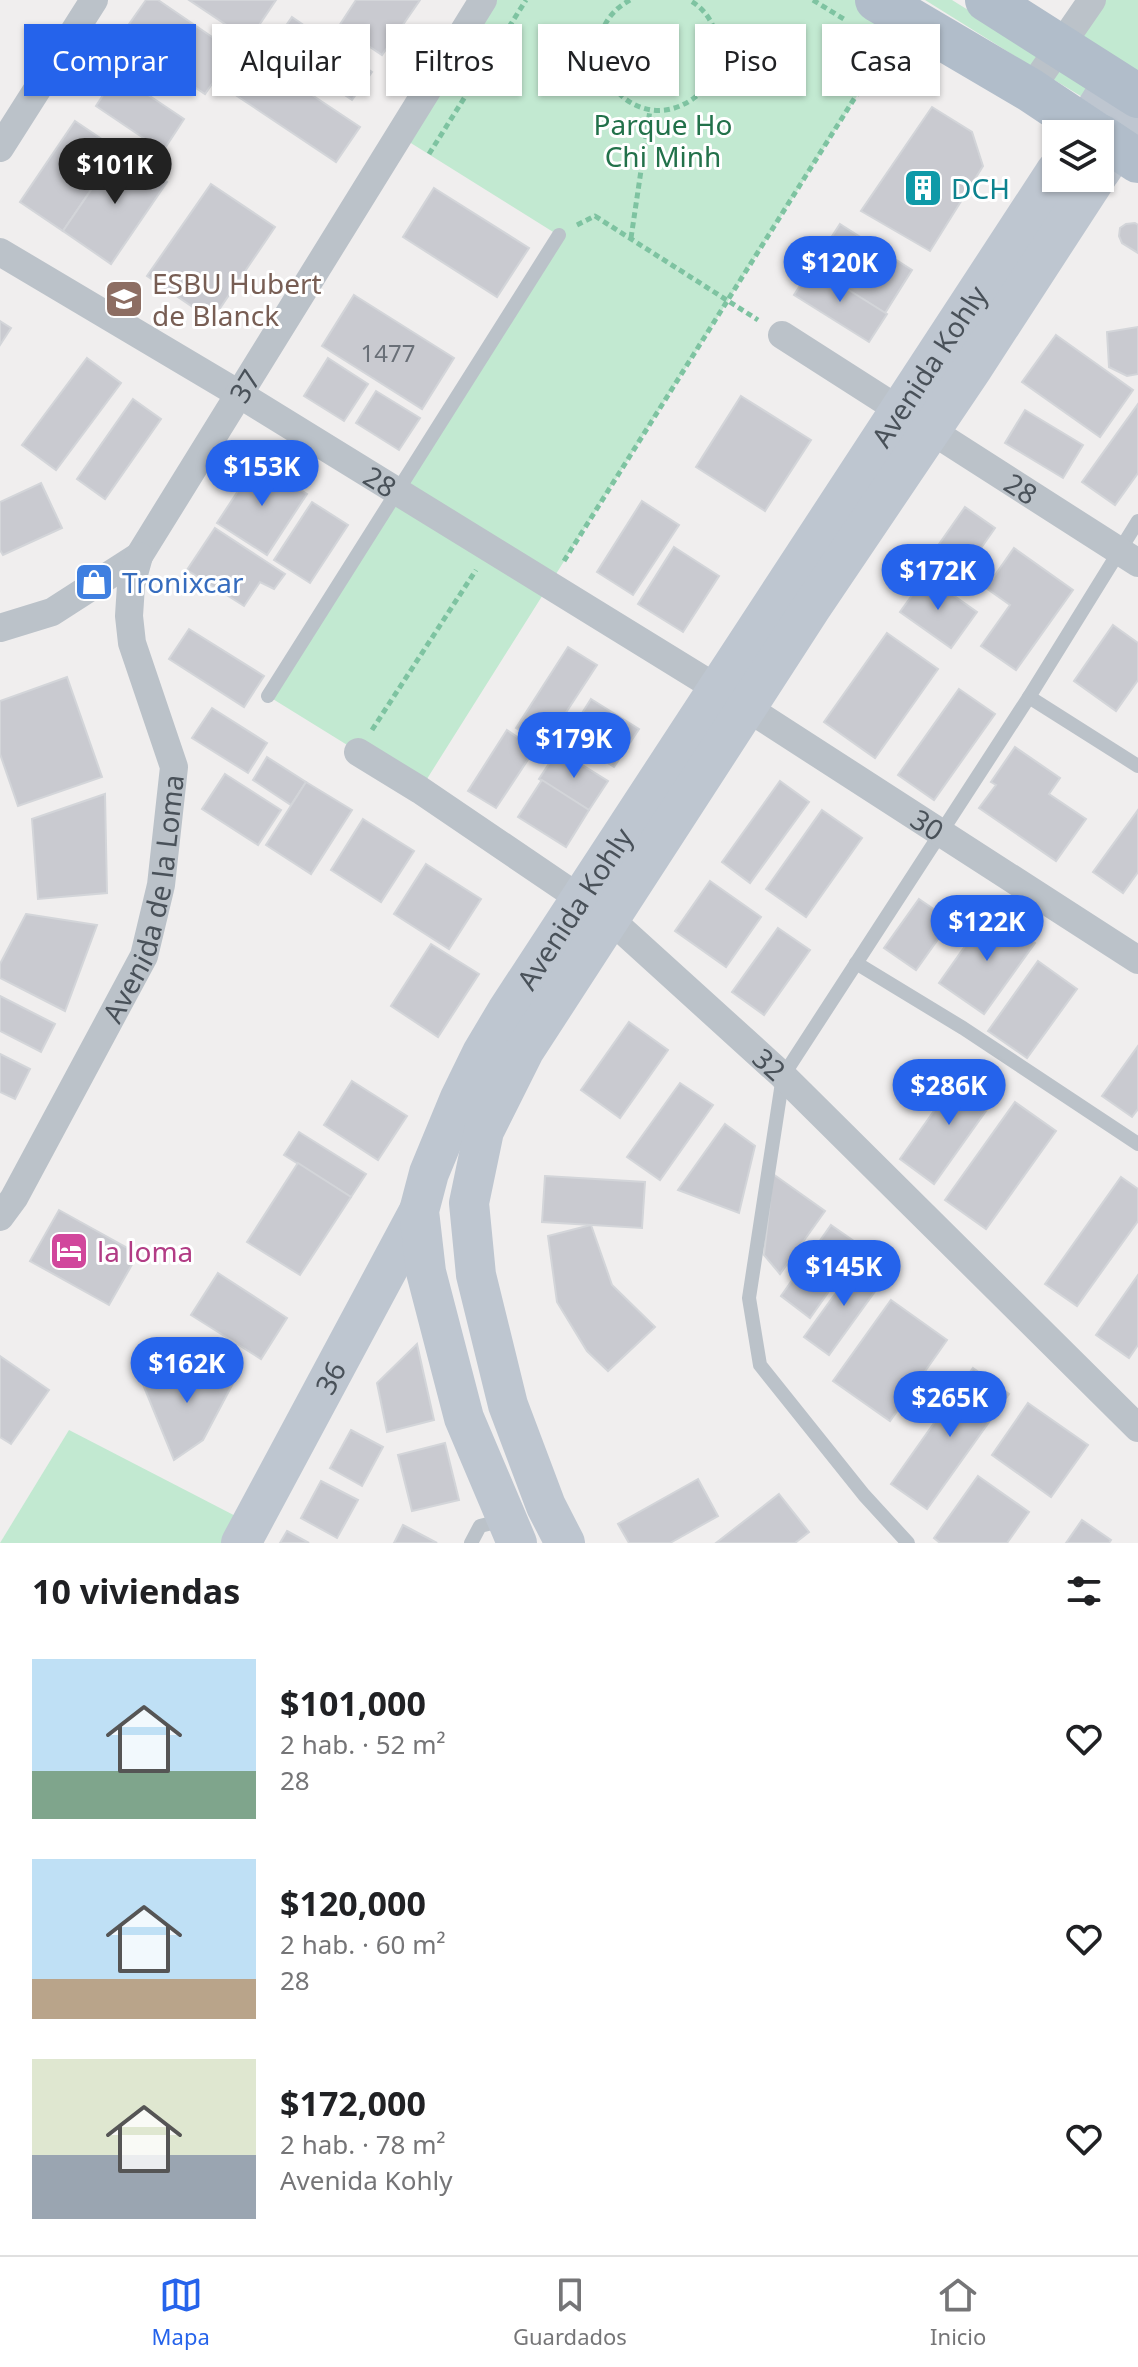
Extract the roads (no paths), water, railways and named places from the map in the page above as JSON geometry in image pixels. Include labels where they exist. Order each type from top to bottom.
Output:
[{"type":"main road","points":[[987,0],[1061,46],[1101,120]]},
{"type":"main road","points":[[868,20],[1030,90],[1083,120]]},
{"type":"street","points":[[0,148],[94,0]]},
{"type":"street","name":"37","points":[[0,628],[52,612],[139,556],[483,0]]},
{"type":"street","points":[[1030,90],[1092,0]]},
{"type":"street","name":"Avenida Kohly","points":[[915,420],[1044,192]]},
{"type":"street","name":"Avenida Kohly","points":[[511,1531],[464,1418],[426,1272],[419,1211],[429,1173],[482,1053],[595,909],[915,420],[1070,192]]},
{"type":"street","name":"28","points":[[0,252],[239,394],[732,698]]},
{"type":"street","name":"28","points":[[782,335],[1129,557]]},
{"type":"street","name":"Avenida de la Loma","points":[[0,1217],[14,1198],[144,956],[161,885],[174,767],[132,643],[129,616],[131,585],[139,556]]},
{"type":"street","name":"30","points":[[732,698],[1138,960]]},
{"type":"street","name":"32","points":[[358,752],[420,790],[595,909],[783,1076],[1138,1428]]},
{"type":"street","name":"Avenida Kohly","points":[[565,1543],[546,1506],[504,1391],[484,1315],[472,1249],[469,1203],[484,1131],[595,909]]},
{"type":"street","name":"36","points":[[241,1543],[419,1211]]},
{"type":"street","points":[[373,1298],[472,1249]]},
{"type":"street","points":[[511,1531],[546,1506]]},
{"type":"lane","points":[[268,696],[559,235]]},
{"type":"lane","points":[[908,1543],[864,1495],[760,1365],[749,1298],[783,1076],[1029,697],[1129,557],[1138,521]]},
{"type":"lane","points":[[1029,697],[1138,766]]},
{"type":"lane","points":[[856,963],[963,1028],[1138,1144]]},
{"type":"lane","points":[[471,1543],[480,1526],[511,1531]]},
{"type":"place","name":"DCH","points":[[923,188]]},
{"type":"place","name":"ESBU Hubert de Blanck","points":[[124,299]]},
{"type":"place","name":"Tronixcar","points":[[94,582]]},
{"type":"place","name":"la loma","points":[[69,1251]]},
{"type":"park label","name":"Parque Ho Chi Minh","points":[[663,140]]}]
